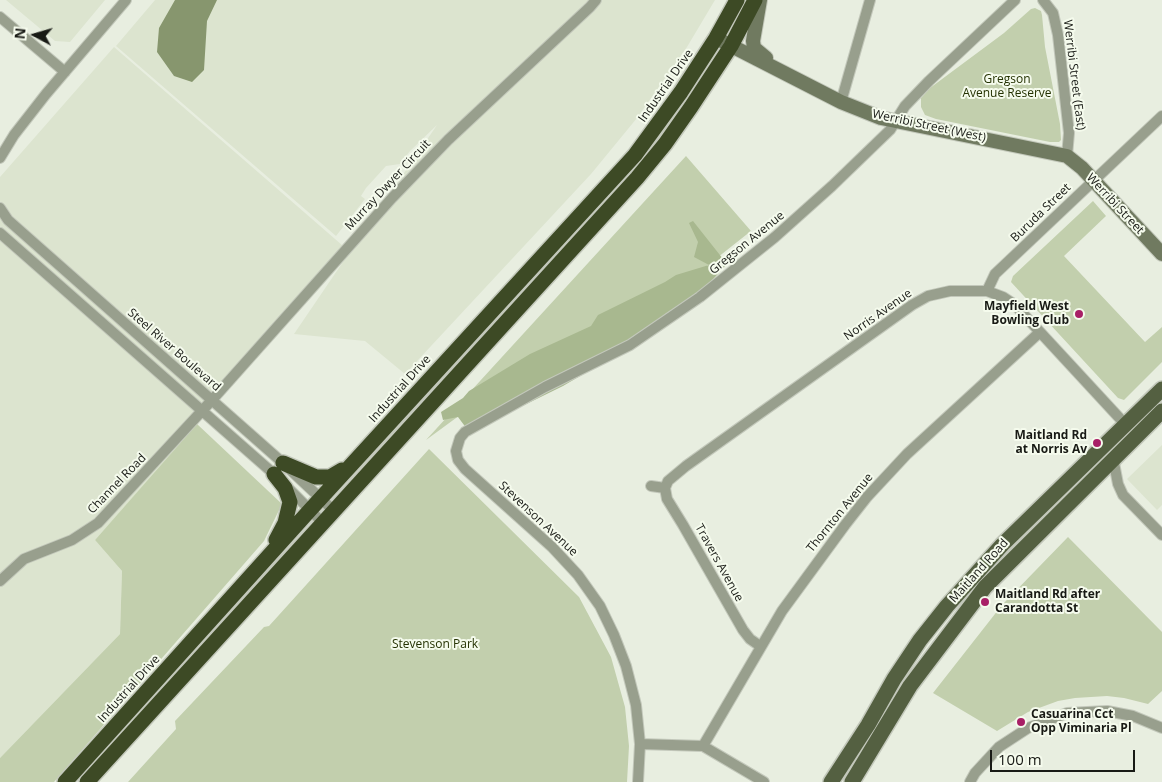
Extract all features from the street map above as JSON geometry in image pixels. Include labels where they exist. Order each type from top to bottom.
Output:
[{"type":"highway","name":"Industrial Drive","points":[[65,782],[310,510],[635,155],[681,92],[716,38],[737,0]]},
{"type":"highway","points":[[87,782],[637,178],[665,144],[731,46],[755,0]]},
{"type":"highway","points":[[279,469],[324,478],[337,474],[356,460]]},
{"type":"highway","points":[[243,586],[280,534],[289,513],[290,502],[279,469]]},
{"type":"main road","points":[[760,0],[753,36],[754,48],[762,56],[787,73]]},
{"type":"main road","name":"Werribi Street (West)","points":[[716,38],[841,102],[881,118],[1067,156]]},
{"type":"main road","name":"Werribi Street","points":[[1067,156],[1094,180],[1162,254]]},
{"type":"main road","name":"Maitland Road","points":[[832,782],[894,679],[920,640],[947,606],[1002,545],[1162,389]]},
{"type":"main road","name":"Maitland Road","points":[[852,782],[910,686],[985,587],[1162,411]]},
{"type":"street","points":[[0,158],[14,135],[126,0]]},
{"type":"street","name":"Murray Dwyer Circuit","points":[[212,400],[392,198],[448,140],[596,0]]},
{"type":"street","points":[[841,102],[870,0]]},
{"type":"street","name":"Gregson Avenue","points":[[456,451],[460,438],[465,432],[545,387],[630,345],[700,297],[775,238],[880,141],[897,121],[905,106],[1015,0]]},
{"type":"street","name":"Werribi Street (East)","points":[[1043,0],[1053,13],[1058,35],[1069,133],[1067,156]]},
{"type":"street","points":[[0,17],[65,72]]},
{"type":"street","name":"Buruda Street","points":[[986,291],[995,274],[1162,116]]},
{"type":"street","points":[[0,146],[14,135]]},
{"type":"street","name":"Steel River Boulevard","points":[[0,208],[8,220],[212,400],[279,469],[310,510],[322,522]]},
{"type":"street","name":"Steel River Boulevard","points":[[0,233],[202,410],[279,469],[321,498],[333,510]]},
{"type":"street","name":"Norris Avenue","points":[[665,488],[668,482],[686,466],[912,305],[928,296],[950,290],[986,291],[1003,297],[1015,305],[1125,424]]},
{"type":"street","name":"Thornton Avenue","points":[[703,746],[782,611],[867,497],[907,454],[1040,332]]},
{"type":"street","name":"Channel Road","points":[[0,581],[24,559],[72,540],[98,523],[212,400]]},
{"type":"street","name":"Stevenson Avenue","points":[[456,451],[458,460],[465,469],[552,547],[578,575],[600,606],[626,666],[636,705],[640,744],[638,782]]},
{"type":"street","points":[[1113,458],[1116,476],[1123,495],[1162,535]]},
{"type":"street","points":[[651,486],[665,488]]},
{"type":"street","name":"Travers Avenue","points":[[665,488],[667,499],[684,525],[743,630],[750,640],[760,646]]},
{"type":"street","points":[[970,782],[975,773],[999,747],[1028,728],[1067,713],[1107,711],[1133,716],[1162,728]]},
{"type":"street","points":[[640,744],[703,746],[764,782]]},
{"type":"shaded area","points":[[6,0],[105,0],[70,42],[55,41]]},
{"type":"shaded area","points":[[155,0],[715,0],[687,47],[637,118],[591,174],[405,374],[365,341],[294,334],[347,256],[95,540],[122,571],[120,634],[0,758],[0,177],[114,47],[350,252],[437,125],[410,151],[400,164],[386,166],[366,188],[361,196],[365,199],[336,236],[116,46]]},
{"type":"shaded area","points":[[175,0],[217,0],[207,21],[204,70],[192,82],[174,76],[157,52],[159,28]]},
{"type":"shaded area","points":[[693,221],[727,264],[696,298],[667,325],[563,386],[496,419],[467,429],[458,417],[443,420],[441,412],[463,398],[469,391],[530,354],[591,326],[598,315],[676,275],[709,265],[694,257],[698,242],[689,223]]},
{"type":"shaded area","points":[[1162,445],[1162,505],[1157,510],[1127,479]]},
{"type":"green space","name":"Gregson Avenue Reserve","points":[[1035,8],[1041,11],[1042,15],[1045,47],[1060,124],[1061,140],[1059,142],[1050,142],[936,119],[925,115],[921,107],[921,98],[930,88],[1004,33],[1031,9]]},
{"type":"green space","points":[[686,156],[751,231],[703,269],[471,407],[426,440]]},
{"type":"green space","name":"Mayfield West Bowling Club","points":[[1093,201],[1106,216],[1064,256],[1145,342],[1162,327],[1162,362],[1124,400],[1118,398],[1011,282],[1013,276]]},
{"type":"green space","points":[[197,424],[282,504],[264,541],[54,782],[0,782],[0,758],[120,634],[122,571],[95,540]]},
{"type":"green space","name":"Stevenson Park","points":[[429,449],[579,597],[611,657],[625,707],[629,746],[627,782],[128,782],[176,729],[175,721],[264,627],[269,626]]},
{"type":"green space","points":[[1068,537],[1162,632],[1162,691],[1148,704],[1107,696],[1058,701],[1028,712],[997,731],[933,693],[1002,605]]},
{"type":"place","name":"Mayfield West Bowling Club","points":[[1079,314]]},
{"type":"place","name":"Maitland Rd at Norris Av","points":[[1097,443]]},
{"type":"place","name":"Maitland Rd after Carandotta St","points":[[985,602]]},
{"type":"place","name":"Casuarina Cct Opp Viminaria Pl","points":[[1021,722]]}]
